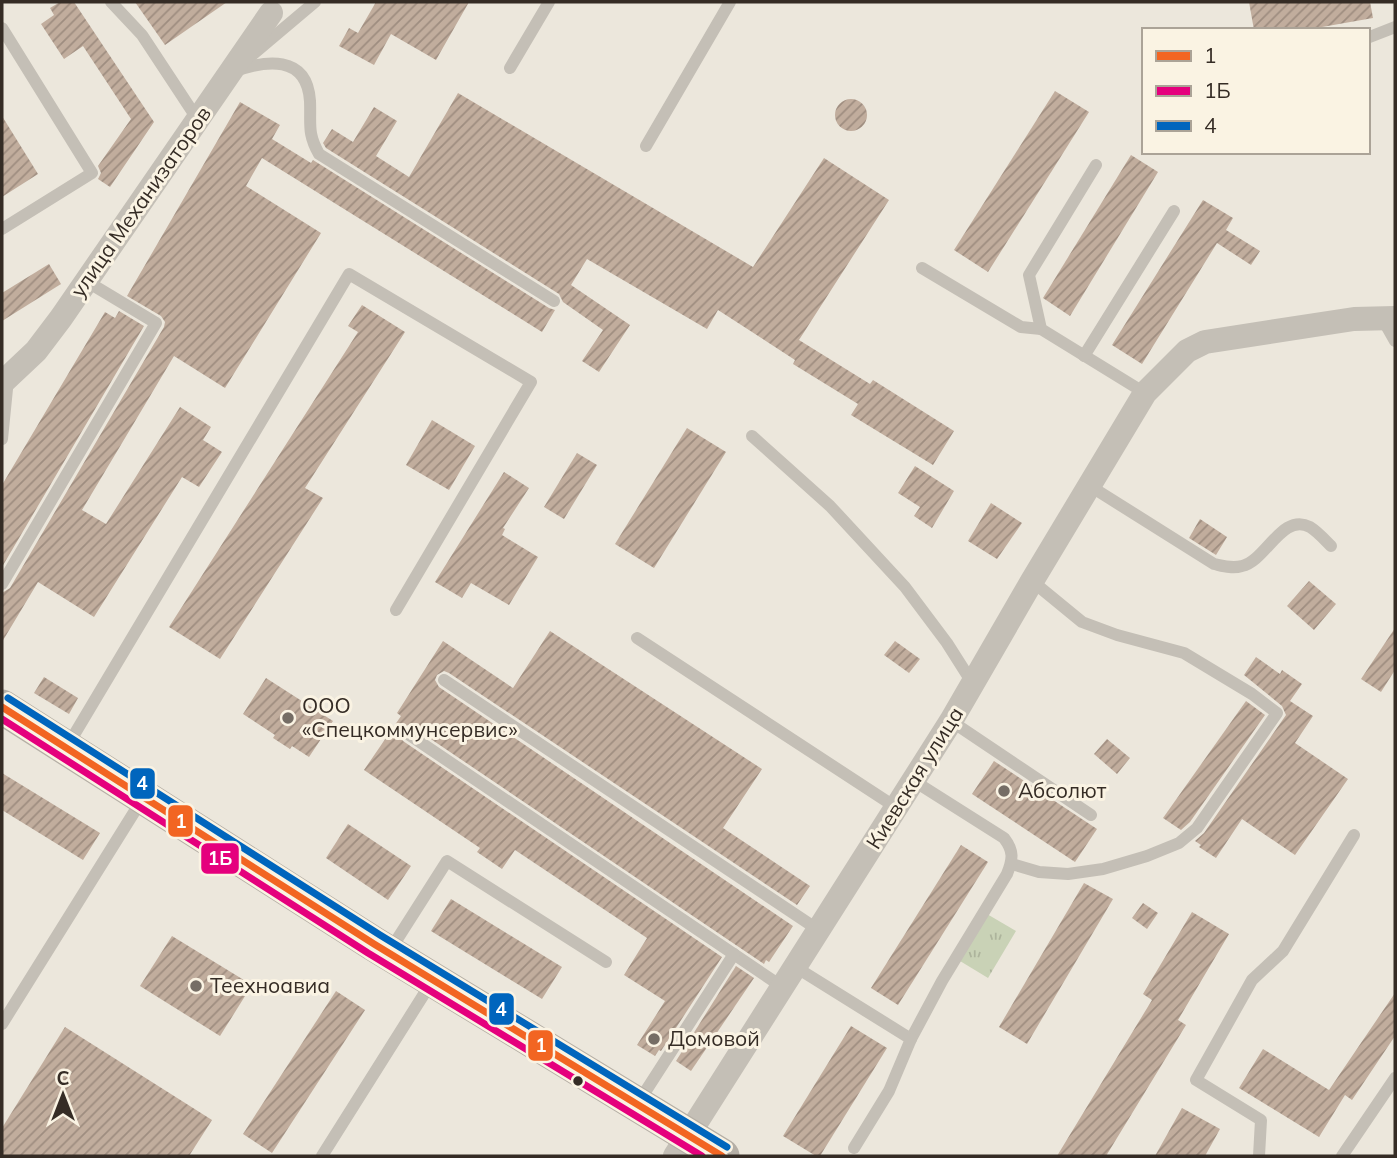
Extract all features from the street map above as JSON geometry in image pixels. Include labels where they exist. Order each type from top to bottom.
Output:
[{"type":"main road","points":[[2,707],[389,953],[638,1104],[682,1146],[722,1156]]},
{"type":"street","name":"улица Механизаторов","points":[[5,381],[36,351],[86,281],[229,74],[271,6]]},
{"type":"street","name":"Киевская улица","points":[[682,1146],[951,721],[1144,393],[1187,351],[1205,342],[1354,319],[1388,318]]},
{"type":"lane","points":[[111,2],[142,35],[198,120]]},
{"type":"lane","points":[[229,74],[315,2]]},
{"type":"lane","points":[[510,68],[549,2]]},
{"type":"lane","points":[[646,146],[730,2]]},
{"type":"lane","points":[[1369,37],[1395,27]]},
{"type":"lane","points":[[2,28],[92,173],[2,229]]},
{"type":"lane","points":[[229,74],[257,64],[278,62],[294,68],[305,80],[310,97],[310,138],[319,154],[554,301]]},
{"type":"lane","points":[[1041,329],[1029,275],[1096,165]]},
{"type":"lane","points":[[1084,356],[1174,211]]},
{"type":"lane","points":[[922,268],[1021,327],[1041,329],[1144,393]]},
{"type":"lane","points":[[66,748],[349,274],[531,382],[396,610]]},
{"type":"lane","points":[[2,584],[156,323],[86,281]]},
{"type":"lane","points":[[1388,318],[1395,341]]},
{"type":"lane","points":[[2,439],[5,381]]},
{"type":"lane","points":[[752,436],[830,506],[905,587],[947,643],[973,684]]},
{"type":"lane","points":[[1090,486],[1214,564],[1243,566],[1256,559],[1292,525],[1303,524],[1312,528],[1331,546]]},
{"type":"lane","points":[[1012,864],[1038,872],[1068,874],[1103,869],[1179,843],[1198,828],[1276,713],[1252,694],[1184,653],[1117,635],[1082,622],[1032,581]]},
{"type":"lane","points":[[637,638],[897,808]]},
{"type":"lane","points":[[444,680],[820,931]]},
{"type":"lane","points":[[951,721],[1091,815]]},
{"type":"lane","points":[[408,734],[734,954],[790,978],[911,1039]]},
{"type":"lane","points":[[855,1148],[889,1091],[911,1039],[942,981],[1012,864],[1011,847],[1004,838],[914,781]]},
{"type":"lane","points":[[2,1024],[143,798]]},
{"type":"lane","points":[[1259,1156],[1261,1120],[1196,1080],[1252,980],[1283,951],[1354,835]]},
{"type":"lane","points":[[389,953],[447,861],[606,962]]},
{"type":"lane","points":[[638,1104],[734,954]]},
{"type":"lane","points":[[322,1156],[433,980]]},
{"type":"lane","points":[[1342,1156],[1395,1078]]},
{"type":"green space","points":[[987,914],[1016,931],[988,978],[960,961]]},
{"type":"building","points":[[60,2],[74,2],[154,122],[110,187],[98,179],[101,173],[98,166],[131,119],[83,46],[64,59],[41,24],[54,15],[50,8]]},
{"type":"building","points":[[135,2],[227,2],[165,45]]},
{"type":"building","points":[[376,2],[469,2],[436,60],[391,34],[374,65],[339,46],[349,28],[358,33]]},
{"type":"building","points":[[1249,2],[1370,2],[1373,18],[1316,28],[1254,28]]},
{"type":"building","points":[[1055,91],[1089,112],[988,272],[954,250]]},
{"type":"building","points":[[458,93],[753,267],[824,158],[889,200],[799,340],[870,384],[873,380],[954,431],[933,465],[851,415],[858,404],[793,364],[795,360],[718,310],[707,329],[587,259],[571,285],[630,325],[599,372],[582,361],[603,330],[563,302],[559,294],[326,148],[323,143],[332,129],[353,142],[374,107],[397,121],[376,156],[409,177]]},
{"type":"building","points":[[851,99],[862,104],[867,115],[862,126],[851,131],[840,126],[835,115],[840,104]]},
{"type":"building","points":[[240,102],[280,125],[272,139],[311,163],[313,160],[555,310],[542,332],[262,158],[246,186],[321,233],[225,388],[174,356],[82,510],[106,524],[180,407],[211,427],[203,440],[222,452],[199,487],[182,477],[94,617],[38,582],[2,642],[2,593],[10,588],[164,327],[165,322],[161,316],[127,296]]},
{"type":"building","points":[[2,116],[38,174],[2,197]]},
{"type":"building","points":[[1131,155],[1158,172],[1070,316],[1043,298]]},
{"type":"building","points":[[1203,200],[1233,218],[1226,230],[1260,251],[1251,265],[1217,243],[1142,364],[1112,345]]},
{"type":"building","points":[[49,264],[61,284],[2,321],[2,293]]},
{"type":"building","points":[[362,305],[405,332],[305,488],[323,498],[220,659],[169,627],[358,332],[348,326]]},
{"type":"building","points":[[119,311],[144,326],[2,567],[2,485],[105,312],[115,318]]},
{"type":"building","points":[[432,420],[475,446],[449,490],[406,465]]},
{"type":"building","points":[[687,428],[726,452],[654,568],[615,544]]},
{"type":"building","points":[[577,453],[597,465],[564,519],[544,507]]},
{"type":"building","points":[[915,466],[954,491],[932,528],[914,516],[920,507],[898,493]]},
{"type":"building","points":[[504,472],[529,488],[503,528],[505,529],[502,535],[538,557],[509,605],[471,583],[462,598],[435,582]]},
{"type":"building","points":[[991,503],[1022,523],[997,559],[968,541]]},
{"type":"building","points":[[1200,519],[1227,537],[1216,555],[1189,538]]},
{"type":"building","points":[[1309,581],[1336,604],[1314,630],[1287,606]]},
{"type":"building","points":[[1395,628],[1395,670],[1381,692],[1361,679]]},
{"type":"building","points":[[550,631],[762,769],[723,828],[810,886],[797,905],[449,673],[444,671],[437,675],[435,680],[439,687],[793,926],[769,962],[766,960],[764,964],[413,727],[408,725],[401,729],[399,734],[403,741],[722,957],[661,1051],[655,1056],[637,1045],[665,1001],[624,975],[647,938],[515,850],[502,869],[477,852],[480,848],[364,770],[401,716],[397,713],[443,641],[513,688]]},
{"type":"building","points":[[895,641],[920,659],[909,673],[884,655]]},
{"type":"building","points":[[1256,657],[1280,674],[1282,670],[1302,684],[1290,701],[1313,716],[1295,743],[1348,779],[1295,855],[1242,819],[1216,858],[1199,847],[1201,845],[1195,841],[1204,833],[1286,715],[1282,706],[1244,675]]},
{"type":"building","points":[[44,677],[78,698],[69,714],[34,693]]},
{"type":"building","name":"ООО «Спецкоммунсервис»","points":[[266,678],[333,721],[309,757],[273,738],[275,735],[243,714]]},
{"type":"building","points":[[1246,701],[1265,715],[1190,822],[1181,830],[1163,818]]},
{"type":"building","points":[[1107,739],[1130,758],[1117,774],[1094,754]]},
{"type":"building","points":[[994,761],[1097,829],[1075,862],[972,794]]},
{"type":"building","points":[[2,773],[100,833],[83,860],[2,810]]},
{"type":"building","points":[[348,824],[411,866],[388,900],[326,858]]},
{"type":"building","points":[[961,845],[988,862],[898,1005],[871,988]]},
{"type":"building","points":[[1084,883],[1113,899],[1027,1044],[999,1027]]},
{"type":"building","points":[[451,899],[562,967],[542,999],[431,931]]},
{"type":"building","points":[[1143,903],[1158,913],[1147,929],[1132,918]]},
{"type":"building","points":[[1192,912],[1229,934],[1178,1020],[1186,1025],[1106,1156],[1057,1156],[1152,1000],[1143,994]]},
{"type":"building","name":"Теехноавиа","points":[[172,936],[252,985],[220,1036],[140,986]]},
{"type":"building","points":[[736,966],[754,978],[691,1071],[676,1061]]},
{"type":"building","points":[[336,991],[365,1010],[272,1153],[243,1134]]},
{"type":"building","points":[[1395,993],[1395,1036],[1352,1100],[1345,1095],[1319,1137],[1239,1088],[1263,1049],[1329,1090]]},
{"type":"building","points":[[851,1026],[887,1048],[820,1156],[816,1156],[783,1136]]},
{"type":"building","points":[[65,1027],[212,1120],[189,1156],[2,1156],[2,1128]]},
{"type":"building","points":[[1182,1108],[1220,1129],[1205,1156],[1155,1156]]},
{"type":"transit line","name":"4","points":[[8,698],[380,935],[727,1147]]},
{"type":"transit line","name":"1","points":[[2,707],[374,944],[722,1156]]},
{"type":"transit line","name":"1Б","points":[[2,719],[368,953],[702,1156]]},
{"type":"place","name":"ООО «Спецкоммунсервис»","points":[[288,718]]},
{"type":"place","name":"Абсолют","points":[[1004,791]]},
{"type":"place","name":"Теехноавиа","points":[[196,986]]},
{"type":"place","name":"Домовой","points":[[654,1039]]}]
